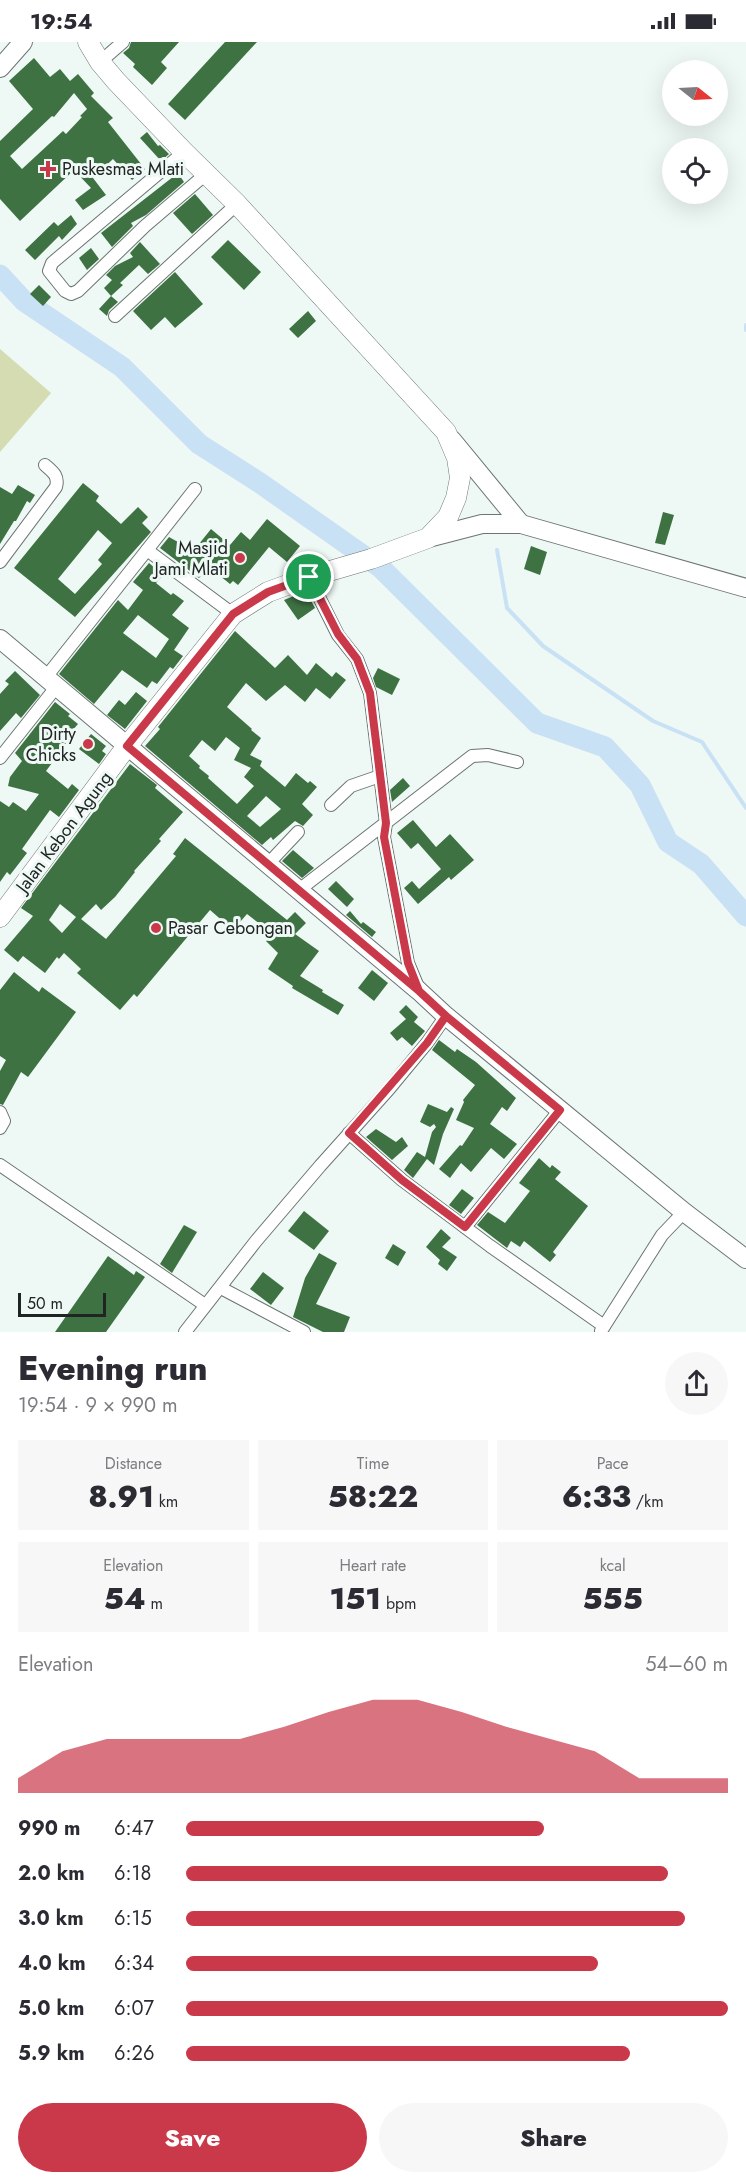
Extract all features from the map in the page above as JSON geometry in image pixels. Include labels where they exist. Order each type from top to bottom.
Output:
[{"type":"main road","points":[[0,68],[23,42]]},
{"type":"main road","points":[[88,42],[100,62],[184,152],[237,204],[446,432],[521,524]]},
{"type":"main road","points":[[428,538],[448,517],[456,498],[460,478],[457,458],[446,432]]},
{"type":"main road","points":[[428,538],[482,524],[521,524],[746,588]]},
{"type":"main road","name":"Jalan Kebon Agung","points":[[0,917],[127,746],[233,614],[268,592],[428,538]]},
{"type":"main road","points":[[0,639],[446,1016],[684,1212],[746,1259]]},
{"type":"street","points":[[100,62],[123,42]]},
{"type":"street","points":[[184,152],[52,263],[49,272],[65,291],[71,294],[78,291],[145,226],[207,174]]},
{"type":"street","points":[[115,316],[237,204]]},
{"type":"street","points":[[2,557],[56,487],[58,482],[56,475],[45,465]]},
{"type":"street","points":[[0,758],[51,682],[147,550],[195,489]]},
{"type":"street","points":[[147,550],[233,614]]},
{"type":"street","points":[[318,575],[338,634],[357,659],[370,693],[386,823],[384,837],[408,963],[419,991]]},
{"type":"street","points":[[299,890],[472,756],[488,755],[517,762]]},
{"type":"street","points":[[331,805],[351,786],[380,776]]},
{"type":"street","points":[[268,864],[298,832]]},
{"type":"street","points":[[185,1332],[256,1241],[427,1043],[446,1016]]},
{"type":"street","points":[[465,1227],[560,1110]]},
{"type":"street","points":[[0,1112],[4,1121],[0,1128]]},
{"type":"street","points":[[349,1133],[402,1180],[602,1329],[662,1234],[684,1212]]},
{"type":"street","points":[[0,1165],[205,1305]]},
{"type":"street","points":[[221,1288],[304,1332]]},
{"type":"green space","points":[[0,349],[51,393],[0,452]]},
{"type":"building","points":[[131,42],[179,42],[161,62],[167,68],[152,85],[133,67],[135,64],[123,53],[129,48]]},
{"type":"building","points":[[225,42],[257,42],[185,120],[168,104]]},
{"type":"building","name":"Puskesmas Mlati","points":[[34,58],[50,77],[60,69],[70,81],[78,74],[94,93],[91,96],[113,118],[108,122],[145,169],[132,180],[113,159],[93,178],[106,195],[83,210],[75,200],[91,188],[74,170],[20,221],[0,199],[0,141],[33,109],[9,81]],"holes":[[[74,93],[87,109],[66,134],[63,131],[22,169],[10,156],[52,116],[54,117]]]},
{"type":"building","points":[[147,132],[158,146],[160,145],[169,154],[161,161],[140,138]]},
{"type":"building","points":[[178,173],[184,182],[146,215],[131,223],[133,226],[112,247],[101,233]]},
{"type":"building","points":[[195,194],[213,215],[192,234],[173,213]]},
{"type":"building","points":[[71,215],[77,224],[62,240],[59,236],[35,260],[25,250],[54,222],[58,226]]},
{"type":"building","points":[[228,240],[261,272],[244,290],[211,257]]},
{"type":"building","points":[[140,242],[160,264],[148,274],[139,265],[120,283],[123,285],[111,296],[104,288],[112,280],[106,275],[115,266],[133,257],[130,253]]},
{"type":"building","points":[[91,248],[99,259],[87,270],[79,258]]},
{"type":"building","points":[[175,272],[203,304],[175,328],[165,317],[151,330],[133,311]]},
{"type":"building","points":[[39,285],[51,297],[43,306],[30,294]]},
{"type":"building","points":[[111,296],[118,302],[109,310],[107,316],[99,309]]},
{"type":"building","points":[[308,311],[316,321],[298,338],[289,329]]},
{"type":"building","points":[[83,483],[99,496],[96,501],[121,524],[138,507],[148,517],[142,523],[151,532],[75,617],[14,568]],"holes":[[[98,530],[112,543],[98,560],[102,564],[75,594],[58,579]]]},
{"type":"building","points":[[18,485],[35,495],[30,503],[27,501],[0,544],[0,487],[12,494]]},
{"type":"building","points":[[663,512],[674,515],[665,545],[655,543]]},
{"type":"building","points":[[267,519],[300,546],[287,562],[269,547],[238,585],[233,581],[230,584],[209,567],[199,578],[160,548],[169,537],[191,554],[211,529],[230,545],[241,532],[250,540]]},
{"type":"building","points":[[531,546],[547,552],[540,575],[524,569]]},
{"type":"building","points":[[149,563],[163,575],[156,583],[171,595],[173,593],[184,601],[172,615],[189,628],[174,650],[183,656],[173,669],[170,667],[157,684],[152,681],[147,688],[122,670],[94,704],[59,674],[118,600],[128,610],[143,590],[133,582]],"holes":[[[138,615],[169,639],[156,658],[123,633]]]},
{"type":"building","points":[[306,591],[315,608],[298,620],[284,600]]},
{"type":"building","points":[[235,631],[275,668],[288,655],[307,675],[316,663],[332,677],[336,672],[346,680],[330,699],[316,688],[305,702],[285,685],[266,701],[246,683],[227,707],[261,738],[250,755],[262,761],[260,766],[285,787],[296,773],[317,787],[302,804],[313,815],[303,826],[295,821],[273,840],[271,837],[262,845],[145,746],[160,729],[158,727]],"holes":[[[226,737],[240,748],[234,760],[251,768],[244,777],[254,786],[237,804],[208,778],[209,776],[189,756],[202,740],[215,751]],[[266,796],[281,809],[260,827],[247,816]]]},
{"type":"building","points":[[378,668],[400,679],[392,695],[376,687],[373,678]]},
{"type":"building","points":[[15,671],[40,695],[21,718],[16,713],[0,731],[0,694],[9,684],[5,681]]},
{"type":"building","points":[[136,692],[147,701],[125,729],[107,715],[119,700],[125,705]]},
{"type":"building","points":[[55,702],[78,724],[71,732],[74,734],[46,771],[68,789],[72,784],[79,790],[59,817],[50,810],[22,849],[27,853],[10,875],[7,872],[0,882],[0,801],[9,807],[13,802],[26,811],[39,794],[8,786],[10,777],[22,761],[15,753]]},
{"type":"building","name":"Dirty Chicks","points":[[91,734],[106,746],[102,751],[106,754],[99,764],[79,749]]},
{"type":"building","points":[[130,764],[157,785],[155,788],[183,812],[159,839],[161,841],[134,871],[115,897],[101,910],[96,904],[81,919],[106,939],[176,856],[173,854],[185,838],[287,920],[295,912],[306,923],[295,934],[319,951],[300,976],[344,1005],[338,1015],[292,988],[293,986],[268,969],[278,953],[266,941],[273,934],[247,914],[233,930],[210,910],[137,997],[134,994],[120,1010],[77,973],[81,969],[64,953],[59,959],[57,957],[45,973],[23,956],[18,962],[4,950],[33,916],[21,908]],"holes":[[[60,904],[76,917],[62,933],[49,920]]]},
{"type":"building","points":[[403,778],[410,786],[392,802],[390,790]]},
{"type":"building","points":[[413,820],[436,847],[450,834],[474,860],[451,880],[449,877],[418,904],[404,888],[412,881],[419,889],[441,869],[418,843],[411,849],[397,833]]},
{"type":"building","points":[[293,850],[314,868],[302,878],[282,861]]},
{"type":"building","points":[[336,881],[354,899],[347,907],[328,889]]},
{"type":"building","points":[[350,911],[361,924],[363,922],[376,932],[372,937],[346,915]]},
{"type":"building","points":[[372,970],[388,983],[374,1001],[358,988]]},
{"type":"building","points":[[14,972],[39,992],[42,987],[76,1012],[28,1077],[21,1072],[3,1105],[0,1104],[0,1071],[6,1060],[0,1056],[0,990]]},
{"type":"building","points":[[406,1005],[418,1017],[414,1022],[425,1031],[412,1046],[402,1037],[397,1041],[390,1033],[406,1019],[399,1012]]},
{"type":"building","points":[[439,1040],[455,1052],[457,1049],[476,1062],[516,1098],[507,1111],[502,1107],[490,1124],[517,1144],[504,1159],[491,1148],[471,1172],[461,1163],[450,1178],[439,1169],[460,1145],[462,1146],[474,1128],[456,1120],[463,1100],[475,1085],[432,1050]]},
{"type":"building","points":[[428,1104],[447,1112],[451,1107],[454,1109],[443,1134],[434,1165],[427,1159],[413,1178],[404,1170],[417,1152],[425,1157],[432,1132],[436,1127],[434,1124],[430,1127],[420,1122]]},
{"type":"building","points":[[376,1129],[396,1142],[402,1137],[408,1146],[392,1160],[366,1137]]},
{"type":"building","points":[[539,1158],[550,1168],[552,1165],[561,1172],[555,1179],[588,1206],[553,1252],[556,1255],[550,1262],[524,1241],[520,1247],[511,1241],[507,1248],[477,1225],[488,1212],[505,1223],[530,1191],[519,1183]]},
{"type":"building","points":[[462,1189],[474,1198],[461,1214],[449,1205]]},
{"type":"building","points":[[304,1211],[329,1231],[314,1250],[288,1231]]},
{"type":"building","points":[[184,1225],[197,1232],[172,1273],[160,1264]]},
{"type":"building","points":[[441,1229],[451,1238],[442,1247],[457,1257],[447,1271],[438,1264],[440,1260],[426,1247]]},
{"type":"building","points":[[393,1244],[406,1252],[398,1266],[385,1258]]},
{"type":"building","points":[[319,1253],[337,1263],[316,1304],[350,1317],[344,1332],[323,1332],[293,1317],[305,1278]]},
{"type":"building","points":[[108,1256],[134,1275],[136,1271],[145,1277],[106,1332],[55,1332]]},
{"type":"building","points":[[263,1272],[284,1288],[271,1305],[250,1289]]},
{"type":"waterway","points":[[0,275],[24,301],[122,367],[199,444],[260,483],[381,568],[537,723],[605,747],[640,785],[668,842],[701,864],[746,916]]},
{"type":"waterway","points":[[746,325],[746,330]]},
{"type":"waterway","points":[[497,550],[507,608],[543,646],[653,721],[702,742],[746,808]]},
{"type":"place","name":"Puskesmas Mlati","points":[[48,169]]},
{"type":"place","name":"Masjid Jami Mlati","points":[[240,558]]},
{"type":"place","name":"Dirty Chicks","points":[[88,744]]},
{"type":"place","name":"Pasar Cebongan","points":[[156,928]]},
{"type":"route","points":[[309,577],[338,634],[357,659],[370,693],[386,823],[384,837],[408,963],[419,991],[560,1110],[465,1227],[402,1180],[349,1133],[389,1089],[446,1016],[127,746],[233,614],[268,592],[309,577]]}]
